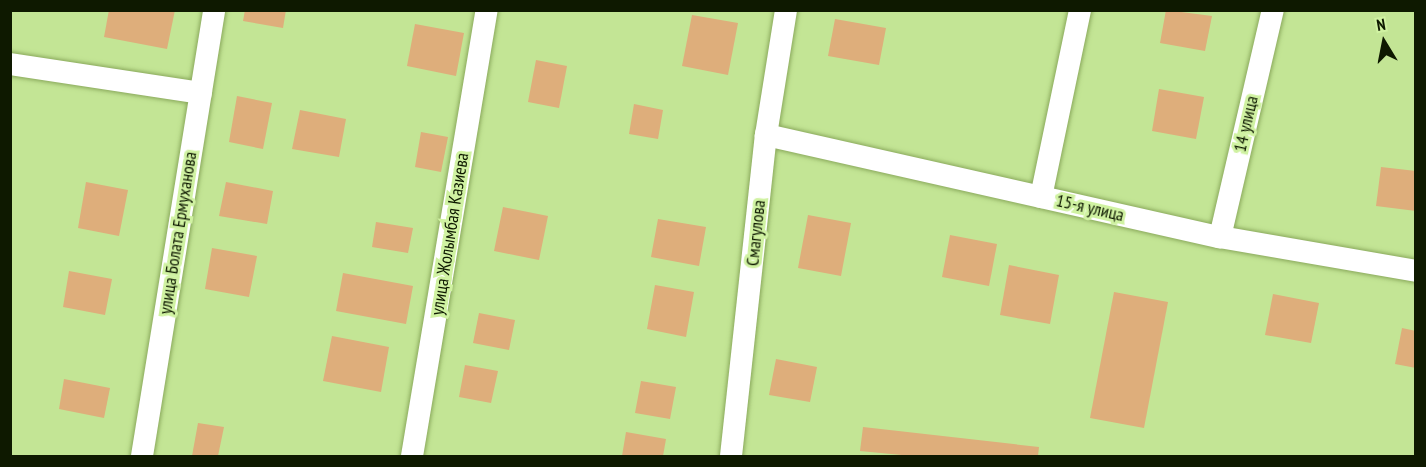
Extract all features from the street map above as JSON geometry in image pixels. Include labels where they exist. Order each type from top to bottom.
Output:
[{"type":"street","name":"улица Болата Ермуханова","points":[[142,456],[214,10]]},
{"type":"street","name":"улица Жолымбая Казиева","points":[[412,456],[487,10]]},
{"type":"street","name":"Смагулова","points":[[731,456],[766,135],[786,10]]},
{"type":"street","points":[[1041,197],[1080,10]]},
{"type":"street","name":"14 улица","points":[[1220,237],[1273,10]]},
{"type":"street","points":[[10,64],[201,93]]},
{"type":"street","name":"15-я улица","points":[[766,135],[1220,237],[1416,271]]},
{"type":"building","points":[[109,10],[175,10],[167,49],[104,37]]},
{"type":"building","points":[[245,10],[286,10],[283,28],[243,21]]},
{"type":"building","points":[[1166,10],[1212,16],[1205,51],[1160,43]]},
{"type":"building","points":[[692,15],[738,23],[728,75],[682,66]]},
{"type":"building","points":[[835,19],[886,28],[879,65],[828,56]]},
{"type":"building","points":[[415,24],[464,33],[456,76],[407,66]]},
{"type":"building","points":[[536,60],[567,66],[559,108],[528,102]]},
{"type":"building","points":[[1159,89],[1204,97],[1196,139],[1152,131]]},
{"type":"building","points":[[237,96],[272,103],[263,149],[229,142]]},
{"type":"building","points":[[634,104],[663,110],[658,139],[629,134]]},
{"type":"building","points":[[300,110],[346,119],[339,157],[292,149]]},
{"type":"building","points":[[421,132],[448,137],[441,172],[415,167]]},
{"type":"building","points":[[1381,167],[1416,171],[1416,211],[1376,206]]},
{"type":"building","points":[[86,182],[128,190],[119,236],[78,228]]},
{"type":"building","points":[[226,182],[273,191],[267,224],[219,216]]},
{"type":"building","points":[[503,207],[548,216],[539,260],[494,251]]},
{"type":"building","points":[[808,215],[851,223],[841,276],[798,268]]},
{"type":"building","points":[[658,219],[706,227],[699,266],[651,257]]},
{"type":"building","points":[[376,222],[413,228],[408,253],[372,247]]},
{"type":"building","points":[[950,235],[997,244],[989,286],[942,277]]},
{"type":"building","points":[[212,248],[257,256],[249,297],[205,289]]},
{"type":"building","points":[[1009,265],[1059,275],[1050,324],[1000,315]]},
{"type":"building","points":[[69,271],[112,279],[105,315],[63,307]]},
{"type":"building","points":[[343,273],[413,286],[406,324],[336,311]]},
{"type":"building","points":[[655,285],[694,292],[686,337],[647,329]]},
{"type":"building","points":[[1114,292],[1168,302],[1144,428],[1090,418]]},
{"type":"building","points":[[1273,294],[1319,303],[1311,343],[1265,335]]},
{"type":"building","points":[[479,313],[515,320],[509,350],[473,343]]},
{"type":"building","points":[[1402,328],[1416,331],[1416,368],[1395,364]]},
{"type":"building","points":[[332,336],[389,347],[381,392],[323,381]]},
{"type":"building","points":[[776,359],[817,367],[810,402],[769,395]]},
{"type":"building","points":[[465,365],[498,371],[491,403],[459,397]]},
{"type":"building","points":[[64,379],[110,388],[104,418],[59,409]]},
{"type":"building","points":[[641,381],[676,387],[670,419],[635,413]]},
{"type":"building","points":[[198,423],[224,427],[218,456],[192,456]]},
{"type":"building","points":[[863,427],[1039,447],[1038,456],[912,456],[860,451]]},
{"type":"building","points":[[626,432],[666,439],[663,456],[622,456]]}]
